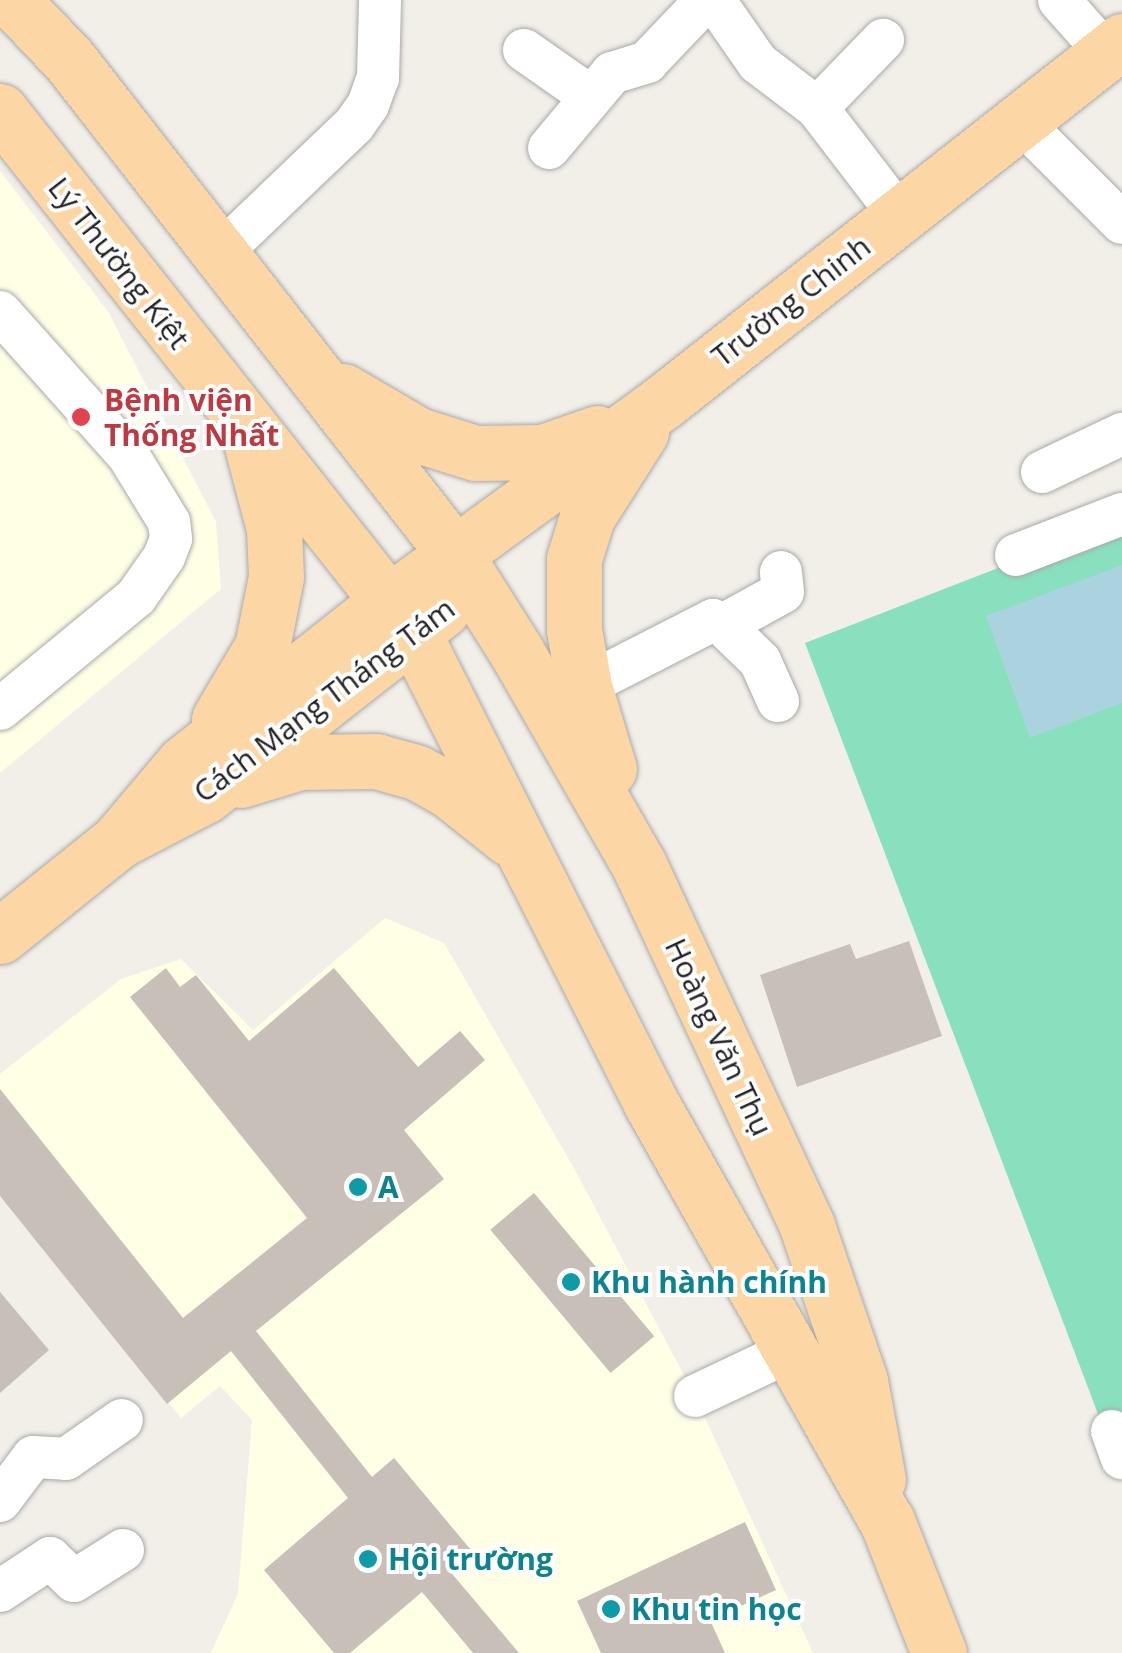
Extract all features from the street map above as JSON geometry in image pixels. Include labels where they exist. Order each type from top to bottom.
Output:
[{"type":"main road","points":[[12,0],[70,62],[465,568]]},
{"type":"main road","name":"Trường Chinh","points":[[465,568],[663,402],[1114,47]]},
{"type":"main road","name":"Lý Thường Kiệt","points":[[0,111],[245,425],[402,616]]},
{"type":"main road","points":[[295,348],[342,390],[383,417],[445,447],[475,454],[543,452],[663,402]]},
{"type":"main road","points":[[639,865],[584,686],[570,598],[574,559],[587,518],[605,485],[663,402]]},
{"type":"main road","points":[[195,779],[247,679],[272,612],[274,529],[245,425]]},
{"type":"main road","points":[[296,485],[361,436]]},
{"type":"main road","name":"Cách Mạng Tháng Tám","points":[[0,936],[465,568]]},
{"type":"main road","name":"Hoàng Văn Thụ","points":[[465,568],[639,865],[807,1226],[860,1382],[886,1521]]},
{"type":"main road","name":"Hoàng Văn Thụ","points":[[402,616],[534,864],[652,1102],[788,1352],[886,1521],[937,1652]]},
{"type":"main road","points":[[195,779],[300,762],[376,761],[416,772],[449,790],[482,813],[534,864]]},
{"type":"street","points":[[219,254],[354,124],[368,105],[378,78],[380,0]]},
{"type":"street","points":[[549,148],[612,73],[646,62],[706,0]]},
{"type":"street","points":[[714,0],[758,63],[817,108],[900,216]]},
{"type":"street","points":[[1060,0],[1114,47]]},
{"type":"street","points":[[817,108],[883,40]]},
{"type":"street","points":[[524,50],[591,98]]},
{"type":"street","points":[[1020,121],[1122,222]]},
{"type":"street","points":[[0,312],[128,456],[169,522],[172,540],[136,597],[0,708]]},
{"type":"street","points":[[1042,472],[1122,434]]},
{"type":"street","points":[[1016,555],[1122,514]]},
{"type":"street","points":[[723,624],[783,592],[781,572]]},
{"type":"street","points":[[584,686],[713,620],[723,624],[760,662],[778,701]]},
{"type":"street","points":[[695,1396],[788,1352]]},
{"type":"street","points":[[3,1485],[33,1457],[66,1459],[122,1420]]},
{"type":"street","points":[[0,1591],[50,1558],[74,1581],[123,1550]]},
{"type":"shaded area","name":"Bệnh viện Thống Nhất","points":[[0,171],[109,313],[216,522],[221,589],[0,773]]},
{"type":"shaded area","points":[[385,918],[444,943],[575,1170],[695,1396],[813,1653],[211,1653],[238,1593],[252,1420],[220,1386],[181,1418],[0,1196],[0,1074],[121,979],[181,959],[253,1030]]},
{"type":"green space","points":[[1122,520],[1122,1477],[805,643]]},
{"type":"water","points":[[1122,565],[1122,703],[1030,738],[986,616]]},
{"type":"building","points":[[909,941],[942,1036],[797,1087],[760,975],[850,944],[856,959]]},
{"type":"building","points":[[166,968],[180,987],[196,975],[249,1041],[334,968],[418,1067],[460,1031],[485,1060],[404,1130],[444,1179],[256,1331],[372,1477],[394,1458],[471,1550],[448,1569],[519,1653],[473,1653],[422,1592],[350,1653],[334,1653],[264,1570],[348,1498],[231,1351],[167,1404],[0,1196],[0,1089],[183,1318],[307,1218],[130,997]]},
{"type":"building","name":"Khu hành chính","points":[[534,1193],[654,1336],[611,1373],[490,1230]]},
{"type":"building","points":[[0,1292],[49,1350],[0,1393]]},
{"type":"building","points":[[745,1522],[776,1590],[710,1620],[725,1653],[601,1653],[577,1601]]},
{"type":"place","name":"Bệnh viện Thống Nhất","points":[[81,417]]},
{"type":"place","name":"A","points":[[358,1187]]},
{"type":"place","name":"Khu hành chính","points":[[571,1282]]},
{"type":"place","name":"Hội trường","points":[[368,1559]]},
{"type":"place","name":"Khu tin học","points":[[611,1609]]}]
